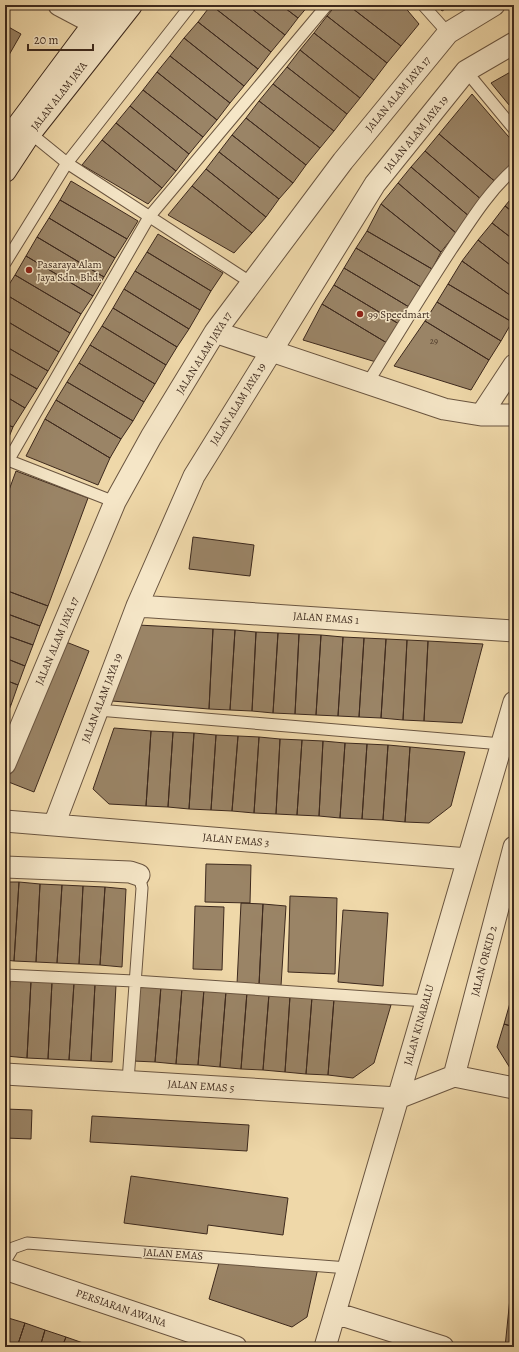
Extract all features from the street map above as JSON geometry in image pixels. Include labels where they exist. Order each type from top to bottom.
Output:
[{"type":"street","points":[[59,5],[93,23]]},
{"type":"street","name":"JALAN ALAM JAYA","points":[[5,143],[93,23],[108,5]]},
{"type":"street","name":"JALAN ALAM JAYA","points":[[5,171],[30,133],[131,5]]},
{"type":"street","name":"JALAN ALAM JAYA 17","points":[[5,764],[115,502],[151,437],[215,332],[250,282],[342,161],[448,33],[494,5]]},
{"type":"street","name":"JALAN ALAM JAYA 19","points":[[54,825],[137,606],[194,476],[375,184],[466,71],[514,43]]},
{"type":"street","points":[[215,332],[444,409],[481,416],[514,415]]},
{"type":"street","points":[[481,416],[514,365]]},
{"type":"street","name":"JALAN EMAS 1","points":[[137,606],[514,631]]},
{"type":"street","name":"JALAN KINABALU","points":[[325,1347],[514,702]]},
{"type":"street","name":"JALAN EMAS 3","points":[[5,821],[468,859]]},
{"type":"street","name":"JALAN ORKID 2","points":[[454,1076],[514,847]]},
{"type":"street","points":[[5,867],[130,872],[139,876]]},
{"type":"street","name":"JALAN EMAS 5","points":[[5,1074],[398,1098]]},
{"type":"street","points":[[398,1098],[454,1076],[514,1088]]},
{"type":"street","name":"PERSIARAN AWANA","points":[[5,1269],[236,1347]]},
{"type":"street","points":[[335,1313],[443,1347]]},
{"type":"lane","points":[[5,263],[67,163],[191,5]]},
{"type":"lane","points":[[115,502],[7,460],[149,217],[327,5]]},
{"type":"lane","points":[[423,5],[448,33]]},
{"type":"lane","points":[[466,71],[514,129]]},
{"type":"lane","points":[[30,133],[67,163],[250,282]]},
{"type":"lane","points":[[367,384],[426,287],[476,212],[505,177],[514,169]]},
{"type":"lane","points":[[98,710],[502,744]]},
{"type":"lane","points":[[128,1081],[134,981],[142,888],[139,876]]},
{"type":"lane","points":[[5,975],[134,981],[426,1001]]},
{"type":"lane","name":"JALAN EMAS","points":[[5,1262],[14,1248],[27,1243],[348,1268]]},
{"type":"building","points":[[211,5],[247,5],[285,35],[271,52]]},
{"type":"building","points":[[211,5],[271,52],[258,69],[198,22]]},
{"type":"building","points":[[247,5],[281,5],[298,18],[285,35]]},
{"type":"building","points":[[281,5],[309,5],[298,18]]},
{"type":"building","points":[[336,5],[348,5],[401,46],[387,63],[327,16]]},
{"type":"building","points":[[348,5],[403,5],[419,24],[401,46]]},
{"type":"building","points":[[437,5],[452,5],[442,11]]},
{"type":"building","points":[[327,16],[387,63],[374,80],[314,33]]},
{"type":"building","points":[[198,22],[258,69],[244,86],[184,38]]},
{"type":"building","points":[[5,25],[21,34],[5,62]]},
{"type":"building","points":[[314,33],[374,80],[360,98],[300,50]]},
{"type":"building","points":[[184,38],[244,86],[230,103],[170,56]]},
{"type":"building","points":[[300,50],[360,98],[347,114],[287,67]]},
{"type":"building","points":[[170,56],[230,103],[217,120],[157,72]]},
{"type":"building","points":[[287,67],[347,114],[334,131],[273,84]]},
{"type":"building","points":[[514,70],[514,111],[491,83]]},
{"type":"building","points":[[157,72],[217,120],[203,137],[143,90]]},
{"type":"building","points":[[273,84],[334,131],[320,148],[259,101]]},
{"type":"building","points":[[143,90],[203,137],[189,154],[130,106]]},
{"type":"building","points":[[472,94],[514,143],[514,163],[498,184],[439,134]]},
{"type":"building","points":[[259,101],[320,148],[306,165],[246,118]]},
{"type":"building","points":[[130,106],[189,154],[176,171],[116,123]]},
{"type":"building","points":[[246,118],[306,165],[293,183],[232,135]]},
{"type":"building","points":[[116,123],[176,171],[162,188],[102,140]]},
{"type":"building","points":[[439,134],[498,184],[483,201],[425,151]]},
{"type":"building","points":[[232,135],[293,183],[279,199],[219,152]]},
{"type":"building","points":[[102,140],[162,188],[148,204],[82,165]]},
{"type":"building","points":[[425,151],[483,201],[470,217],[411,167]]},
{"type":"building","points":[[219,152],[279,199],[266,217],[206,169]]},
{"type":"building","points":[[411,167],[470,217],[456,233],[398,183]]},
{"type":"building","points":[[206,169],[266,217],[252,233],[192,186]]},
{"type":"building","points":[[71,181],[138,221],[127,239],[60,200]]},
{"type":"building","points":[[398,183],[456,233],[441,252],[381,204]]},
{"type":"building","points":[[192,186],[252,233],[234,253],[168,215]]},
{"type":"building","points":[[514,195],[514,213],[505,206]]},
{"type":"building","points":[[60,200],[127,239],[115,258],[49,218]]},
{"type":"building","points":[[381,204],[441,252],[432,269],[367,231]]},
{"type":"building","points":[[505,206],[514,213],[514,240],[492,223]]},
{"type":"building","points":[[49,218],[115,258],[104,277],[37,237]]},
{"type":"building","points":[[492,223],[514,240],[514,268],[478,240]]},
{"type":"building","points":[[367,231],[432,269],[421,287],[356,248]]},
{"type":"building","points":[[158,234],[223,273],[211,291],[147,252]]},
{"type":"building","points":[[37,237],[104,277],[93,296],[26,256]]},
{"type":"building","points":[[478,240],[514,268],[514,298],[462,261]]},
{"type":"building","points":[[356,248],[421,287],[409,307],[344,268]]},
{"type":"building","points":[[147,252],[211,291],[200,310],[135,271]]},
{"type":"building","points":[[26,256],[93,296],[81,314],[15,275]]},
{"type":"building","points":[[462,261],[514,298],[514,319],[512,322],[448,284]]},
{"type":"building","points":[[344,268],[409,307],[399,324],[334,285]]},
{"type":"building","points":[[135,271],[200,310],[189,329],[124,289]]},
{"type":"building","points":[[15,275],[81,314],[70,333],[5,294],[5,291]]},
{"type":"building","points":[[448,284],[512,322],[501,341],[437,302]]},
{"type":"building","name":"99 Speedmart","points":[[334,285],[399,324],[387,343],[322,304]]},
{"type":"building","points":[[124,289],[189,329],[177,347],[113,308]]},
{"type":"building","points":[[5,294],[70,333],[59,352],[5,320]]},
{"type":"building","points":[[437,302],[501,341],[489,360],[425,321]]},
{"type":"building","points":[[322,304],[387,343],[376,362],[303,340]]},
{"type":"building","points":[[113,308],[177,347],[166,365],[102,326]]},
{"type":"building","points":[[5,320],[59,352],[48,371],[5,346]]},
{"type":"building","points":[[425,321],[489,360],[471,390],[394,366]]},
{"type":"building","points":[[102,326],[166,365],[155,384],[90,345]]},
{"type":"building","points":[[90,345],[155,384],[144,402],[79,363]]},
{"type":"building","points":[[5,346],[48,371],[37,389],[5,371]]},
{"type":"building","points":[[79,363],[144,402],[133,421],[67,382]]},
{"type":"building","points":[[5,371],[37,389],[25,408],[5,396]]},
{"type":"building","points":[[67,382],[133,421],[121,439],[56,400]]},
{"type":"building","points":[[5,396],[25,408],[13,427],[5,424]]},
{"type":"building","points":[[56,400],[121,439],[110,458],[45,419]]},
{"type":"building","points":[[45,419],[110,458],[98,485],[26,456]]},
{"type":"building","points":[[5,424],[13,427],[5,447]]},
{"type":"building","points":[[16,471],[88,498],[48,606],[5,590],[5,501]]},
{"type":"building","points":[[193,537],[254,545],[250,576],[189,569]]},
{"type":"building","points":[[5,590],[48,606],[40,626],[5,613]]},
{"type":"building","points":[[5,613],[40,626],[33,645],[5,635]]},
{"type":"building","points":[[138,625],[213,629],[209,709],[112,701]]},
{"type":"building","points":[[213,629],[235,630],[230,710],[209,709]]},
{"type":"building","points":[[235,630],[256,632],[252,711],[230,710]]},
{"type":"building","points":[[256,632],[278,633],[273,713],[252,711]]},
{"type":"building","points":[[278,633],[299,634],[295,714],[273,713]]},
{"type":"building","points":[[299,634],[321,635],[316,715],[295,714]]},
{"type":"building","points":[[5,635],[33,645],[25,666],[5,658]]},
{"type":"building","points":[[321,635],[343,637],[338,716],[316,715]]},
{"type":"building","points":[[343,637],[364,638],[359,717],[338,716]]},
{"type":"building","points":[[364,638],[386,639],[381,718],[359,717]]},
{"type":"building","points":[[386,639],[407,640],[403,720],[381,718]]},
{"type":"building","points":[[61,640],[89,651],[34,792],[6,781]]},
{"type":"building","points":[[407,640],[428,641],[424,721],[403,720]]},
{"type":"building","points":[[428,641],[483,644],[462,723],[424,721]]},
{"type":"building","points":[[5,658],[25,666],[18,685],[5,680]]},
{"type":"building","points":[[5,680],[18,685],[11,705],[5,703]]},
{"type":"building","points":[[5,703],[11,705],[5,720]]},
{"type":"building","points":[[114,728],[151,731],[146,806],[109,804],[93,789]]},
{"type":"building","points":[[151,731],[173,732],[168,807],[146,806]]},
{"type":"building","points":[[173,732],[194,733],[189,809],[168,807]]},
{"type":"building","points":[[194,733],[216,735],[211,810],[189,809]]},
{"type":"building","points":[[216,735],[238,736],[232,811],[211,810]]},
{"type":"building","points":[[238,736],[259,737],[254,813],[232,811]]},
{"type":"building","points":[[259,737],[280,739],[276,814],[254,813]]},
{"type":"building","points":[[280,739],[302,740],[297,815],[276,814]]},
{"type":"building","points":[[302,740],[323,741],[319,816],[297,815]]},
{"type":"building","points":[[323,741],[345,743],[340,818],[319,816]]},
{"type":"building","points":[[345,743],[367,744],[362,819],[340,818]]},
{"type":"building","points":[[367,744],[388,745],[383,820],[362,819]]},
{"type":"building","points":[[388,745],[410,747],[405,822],[383,820]]},
{"type":"building","points":[[410,747],[465,752],[451,806],[429,823],[405,822]]},
{"type":"building","points":[[206,864],[251,865],[250,903],[205,902]]},
{"type":"building","points":[[5,882],[19,882],[14,961],[5,960]]},
{"type":"building","points":[[19,882],[40,884],[36,962],[14,961]]},
{"type":"building","points":[[40,884],[62,885],[57,963],[36,962]]},
{"type":"building","points":[[62,885],[83,886],[79,964],[57,963]]},
{"type":"building","points":[[83,886],[105,887],[100,965],[79,964]]},
{"type":"building","points":[[105,887],[126,889],[122,967],[100,965]]},
{"type":"building","points":[[290,896],[337,898],[335,974],[288,972]]},
{"type":"building","points":[[241,903],[263,904],[259,985],[237,984]]},
{"type":"building","points":[[263,904],[286,906],[281,986],[259,985]]},
{"type":"building","points":[[195,906],[224,907],[222,970],[193,969]]},
{"type":"building","points":[[343,910],[388,913],[383,986],[338,982]]},
{"type":"building","points":[[5,979],[10,980],[6,1056],[5,1056]]},
{"type":"building","points":[[10,980],[31,981],[27,1058],[6,1056]]},
{"type":"building","points":[[31,981],[52,982],[48,1059],[27,1058]]},
{"type":"building","points":[[52,982],[74,983],[69,1060],[48,1059]]},
{"type":"building","points":[[74,983],[95,984],[91,1061],[69,1060]]},
{"type":"building","points":[[95,984],[116,985],[112,1062],[91,1061]]},
{"type":"building","points":[[139,984],[161,986],[155,1062],[133,1061]]},
{"type":"building","points":[[161,986],[182,988],[176,1064],[155,1062]]},
{"type":"building","points":[[182,988],[204,989],[198,1065],[176,1064]]},
{"type":"building","points":[[204,989],[226,991],[220,1067],[198,1065]]},
{"type":"building","points":[[226,991],[247,992],[241,1069],[220,1067]]},
{"type":"building","points":[[247,992],[269,994],[263,1070],[241,1069]]},
{"type":"building","points":[[269,994],[290,996],[285,1072],[263,1070]]},
{"type":"building","points":[[290,996],[312,997],[306,1074],[285,1072]]},
{"type":"building","points":[[312,997],[334,999],[328,1075],[306,1074]]},
{"type":"building","points":[[334,999],[391,1005],[374,1063],[353,1078],[328,1075]]},
{"type":"building","points":[[510,1003],[514,1004],[514,1027],[504,1024]]},
{"type":"building","points":[[504,1024],[514,1027],[514,1068],[510,1068],[497,1047]]},
{"type":"building","points":[[5,1109],[32,1110],[31,1139],[5,1138]]},
{"type":"building","points":[[92,1116],[249,1125],[247,1151],[90,1142]]},
{"type":"building","points":[[131,1176],[288,1198],[283,1235],[208,1225],[207,1234],[124,1223]]},
{"type":"building","points":[[219,1263],[318,1268],[307,1317],[292,1327],[209,1299]]},
{"type":"building","points":[[510,1298],[514,1298],[514,1347],[505,1347]]},
{"type":"building","points":[[5,1317],[25,1323],[17,1347],[5,1347]]},
{"type":"building","points":[[25,1323],[45,1330],[40,1347],[17,1347]]},
{"type":"building","points":[[45,1330],[66,1337],[62,1347],[40,1347]]},
{"type":"building","points":[[66,1337],[86,1344],[85,1347],[62,1347]]},
{"type":"place","name":"Pasaraya Alam Jaya Sdn. Bhd.","points":[[29,270]]},
{"type":"place","name":"99 Speedmart","points":[[360,314]]}]
